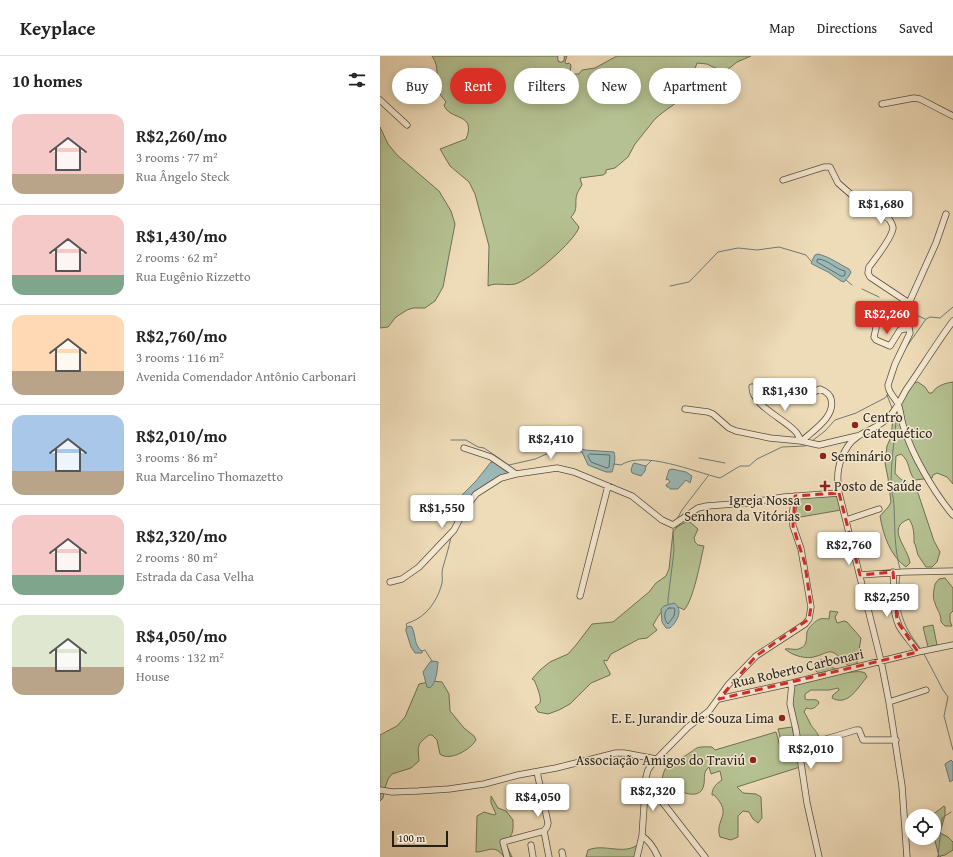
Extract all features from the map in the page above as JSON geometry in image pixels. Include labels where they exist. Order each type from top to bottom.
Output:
[{"type":"street","points":[[882,104],[914,98],[920,99],[953,116]]},
{"type":"street","points":[[380,100],[407,125]]},
{"type":"street","points":[[783,180],[824,167],[830,167],[838,183],[862,204],[889,219],[892,223],[893,229],[890,236],[869,267],[868,273],[870,278],[909,304]]},
{"type":"street","points":[[946,214],[936,243],[909,304],[907,318],[910,333],[895,364],[888,388],[898,404],[904,429],[912,448],[941,500],[953,515]]},
{"type":"street","points":[[878,309],[875,318],[876,328],[874,337],[876,340],[890,346],[900,330],[909,328]]},
{"type":"street","points":[[685,409],[708,412],[713,414],[729,428],[770,438],[802,441],[819,445],[857,436],[885,421],[953,322]]},
{"type":"street","points":[[752,387],[754,397],[797,433],[802,441]]},
{"type":"street","points":[[790,398],[800,399],[820,389],[831,398],[832,408],[828,416],[802,441]]},
{"type":"street","points":[[857,436],[848,446],[839,464],[837,479],[839,493],[882,661],[896,740],[902,786],[907,857]]},
{"type":"street","points":[[464,448],[484,453],[516,474]]},
{"type":"street","points":[[390,582],[402,579],[419,567],[454,530],[466,507],[476,494],[501,478],[516,474],[557,468],[583,475],[632,496],[662,520],[673,525],[702,507],[795,496],[839,493]]},
{"type":"street","points":[[580,596],[608,486]]},
{"type":"street","points":[[637,857],[642,836],[648,770],[688,727],[709,711],[728,685],[756,656],[794,632],[810,619],[811,607],[805,564],[802,549],[793,526],[792,516],[795,496]]},
{"type":"street","points":[[846,520],[879,509]]},
{"type":"street","points":[[860,575],[893,572],[953,571]]},
{"type":"street","points":[[893,572],[894,605],[897,621],[900,628],[918,652]]},
{"type":"street","name":"Rua Roberto Carbonari","points":[[719,699],[953,645]]},
{"type":"street","points":[[792,683],[790,704],[796,730],[807,803],[818,857]]},
{"type":"street","points":[[889,702],[926,690]]},
{"type":"street","points":[[813,742],[856,730],[861,732],[863,740],[896,740]]},
{"type":"street","points":[[380,790],[392,792],[450,789],[484,784],[616,753],[658,758]]},
{"type":"street","points":[[507,857],[503,842],[544,831],[548,827],[537,772]]},
{"type":"street","points":[[646,781],[705,857]]},
{"type":"street","points":[[544,831],[549,857]]},
{"type":"street","points":[[642,836],[653,846],[658,857]]},
{"type":"street","points":[[531,845],[534,857]]},
{"type":"highlighted area","points":[[839,493],[860,575],[893,572],[897,621],[918,652],[719,699],[756,656],[809,619],[811,607],[805,564],[793,526],[795,496]]},
{"type":"green space","points":[[432,56],[567,56],[565,62],[566,64],[569,63],[571,65],[571,68],[514,68],[514,104],[579,104],[579,74],[582,70],[587,69],[587,104],[641,104],[641,68],[595,68],[617,56],[751,56],[737,62],[730,68],[715,68],[707,64],[697,63],[695,68],[649,68],[649,104],[674,104],[655,119],[635,144],[628,157],[615,168],[606,170],[606,173],[603,175],[580,178],[582,185],[577,194],[576,209],[571,217],[579,227],[570,241],[561,250],[541,268],[522,281],[515,284],[494,284],[488,286],[489,246],[475,194],[469,182],[450,166],[440,149],[466,139],[468,125],[461,118],[447,110],[444,105],[446,102],[442,97],[442,68],[437,68]]},
{"type":"green space","points":[[380,127],[388,144],[397,155],[439,191],[451,211],[455,224],[443,287],[435,301],[425,308],[413,308],[407,310],[396,317],[388,327],[380,328]]},
{"type":"green space","points":[[918,382],[925,387],[929,393],[932,393],[941,385],[953,382],[953,484],[947,477],[937,473],[933,475],[932,478],[915,480],[904,457],[901,454],[896,456],[895,473],[900,479],[918,493],[934,541],[940,552],[937,562],[932,567],[926,567],[918,555],[914,543],[913,527],[909,519],[902,523],[899,527],[898,533],[910,563],[906,567],[900,562],[888,544],[880,516],[891,502],[885,463],[887,446],[891,437],[893,418],[914,383]]},
{"type":"green space","points":[[836,494],[841,510],[795,518],[796,504],[801,497]]},
{"type":"green space","points":[[690,522],[698,529],[694,538],[695,542],[698,545],[704,546],[694,589],[688,605],[684,610],[669,607],[663,610],[653,625],[657,630],[647,638],[639,639],[611,654],[607,661],[604,660],[610,675],[591,683],[570,704],[559,710],[548,714],[538,712],[535,707],[540,703],[540,698],[535,682],[532,679],[550,662],[568,654],[592,624],[613,622],[649,592],[656,583],[666,576],[669,569],[673,532],[677,527],[684,523]]},
{"type":"green space","points":[[945,578],[953,588],[953,611],[950,614],[952,626],[945,626],[941,622],[934,598],[935,584],[939,579]]},
{"type":"green space","points":[[830,611],[838,612],[835,617],[837,623],[844,621],[847,622],[861,638],[857,663],[852,667],[832,652],[809,658],[796,655],[785,649],[799,649],[803,647],[806,643],[809,628],[818,620],[829,619]]},
{"type":"green space","points":[[933,625],[937,645],[928,647],[923,627]]},
{"type":"green space","points":[[821,659],[839,670],[863,672],[867,677],[852,695],[843,700],[832,698],[833,695],[839,690],[838,688],[829,690],[811,690],[805,694],[805,699],[816,700],[819,703],[814,708],[806,708],[804,712],[819,737],[816,742],[807,748],[803,755],[794,731],[791,689],[797,684],[821,675],[815,670],[820,665]]},
{"type":"green space","points":[[433,681],[442,682],[449,694],[450,711],[476,740],[470,747],[460,753],[444,756],[440,754],[437,740],[432,735],[429,735],[419,746],[419,761],[411,768],[392,774],[388,779],[383,798],[380,801],[380,735],[397,726],[405,717],[419,684]]},
{"type":"green space","points":[[792,727],[796,746],[783,748],[778,729]]},
{"type":"green space","points":[[776,732],[781,749],[797,746],[800,767],[737,787],[743,793],[756,794],[761,797],[762,818],[758,823],[753,819],[749,812],[743,811],[738,816],[738,837],[731,840],[720,837],[719,826],[723,807],[714,795],[712,795],[715,786],[722,780],[720,771],[711,774],[709,767],[707,769],[705,772],[702,790],[698,793],[692,794],[679,791],[662,782],[664,772],[668,766],[674,761],[698,748],[712,747],[715,750]]},
{"type":"green space","points":[[491,796],[498,808],[506,811],[513,820],[512,832],[510,837],[505,842],[512,857],[504,857],[494,849],[476,852],[477,816],[484,812],[494,815],[496,814],[491,803]]},
{"type":"green space","points":[[944,806],[945,807],[945,815],[941,829],[941,809]]},
{"type":"green space","points":[[941,834],[953,842],[953,850],[940,856],[941,857],[937,857],[939,856],[936,845],[941,845]]},
{"type":"green space","points":[[639,844],[637,857],[586,857],[588,850],[594,848],[627,849]]},
{"type":"water","points":[[818,254],[849,269],[851,272],[844,282],[811,263],[815,255]]},
{"type":"water","points":[[572,446],[585,450],[614,452],[615,460],[612,472],[606,472],[588,465],[582,452],[570,449],[556,450],[560,447]]},
{"type":"water","points":[[491,462],[494,462],[508,473],[491,481],[474,493],[466,502],[459,517],[454,519],[458,499],[476,481]]},
{"type":"water","points":[[634,463],[646,466],[645,471],[641,476],[632,473],[631,470]]},
{"type":"water","points":[[672,469],[686,472],[692,476],[690,483],[686,480],[678,489],[670,489],[667,487],[666,485],[670,482],[668,479],[666,480],[669,470]]},
{"type":"water","points":[[674,603],[679,609],[678,616],[670,628],[666,628],[662,622],[661,609],[664,606]]},
{"type":"water","points":[[409,626],[412,627],[416,644],[422,653],[415,653],[411,647],[406,631],[406,628]]},
{"type":"water","points":[[430,662],[438,662],[435,679],[430,688],[427,687],[423,672]]},
{"type":"water","points":[[951,760],[953,762],[953,780],[950,782],[945,764]]},
{"type":"waterway","points":[[670,286],[689,282],[718,252],[738,248],[757,250],[779,247],[806,255],[811,261]]},
{"type":"waterway","points":[[846,280],[852,285]]},
{"type":"waterway","points":[[862,289],[879,297]]},
{"type":"waterway","points":[[905,349],[926,319],[930,317],[940,318],[953,307]]},
{"type":"waterway","points":[[910,312],[925,319]]},
{"type":"waterway","points":[[812,441],[825,431],[835,420],[856,413],[885,398],[888,394]]},
{"type":"waterway","points":[[887,395],[892,408]]},
{"type":"waterway","points":[[895,417],[896,422],[891,489],[894,502],[896,545],[900,569]]},
{"type":"waterway","points":[[451,440],[466,440],[478,447],[484,448],[509,465],[535,459],[556,450]]},
{"type":"waterway","points":[[614,464],[621,465],[631,461],[642,460],[655,461],[683,467],[720,478],[740,466],[749,466],[757,459],[782,447],[805,446]]},
{"type":"waterway","points":[[699,458],[725,463]]},
{"type":"waterway","points":[[646,466],[651,461]]},
{"type":"waterway","points":[[677,519],[682,510],[708,476]]},
{"type":"waterway","points":[[668,604],[674,551],[673,529]]},
{"type":"waterway","points":[[407,627],[406,624],[416,620],[430,608],[439,593],[442,583],[442,569],[451,537]]},
{"type":"waterway","points":[[900,574],[899,595],[901,614],[908,631],[920,648]]},
{"type":"waterway","points":[[422,651],[425,650],[432,661]]},
{"type":"waterway","points":[[924,654],[948,697],[944,716],[953,750]]},
{"type":"waterway","points":[[938,857],[942,818],[951,812]]},
{"type":"place","name":"Centro Catequético","points":[[855,425]]},
{"type":"place","name":"Seminário","points":[[823,456]]},
{"type":"place","name":"Posto de Saúde","points":[[825,486]]},
{"type":"place","name":"Igreja Nossa Senhora da Vitórias","points":[[808,508]]},
{"type":"place","name":"E. E. Jurandir de Souza Lima","points":[[782,718]]},
{"type":"place","name":"Associação Amigos do Traviú","points":[[753,760]]}]
